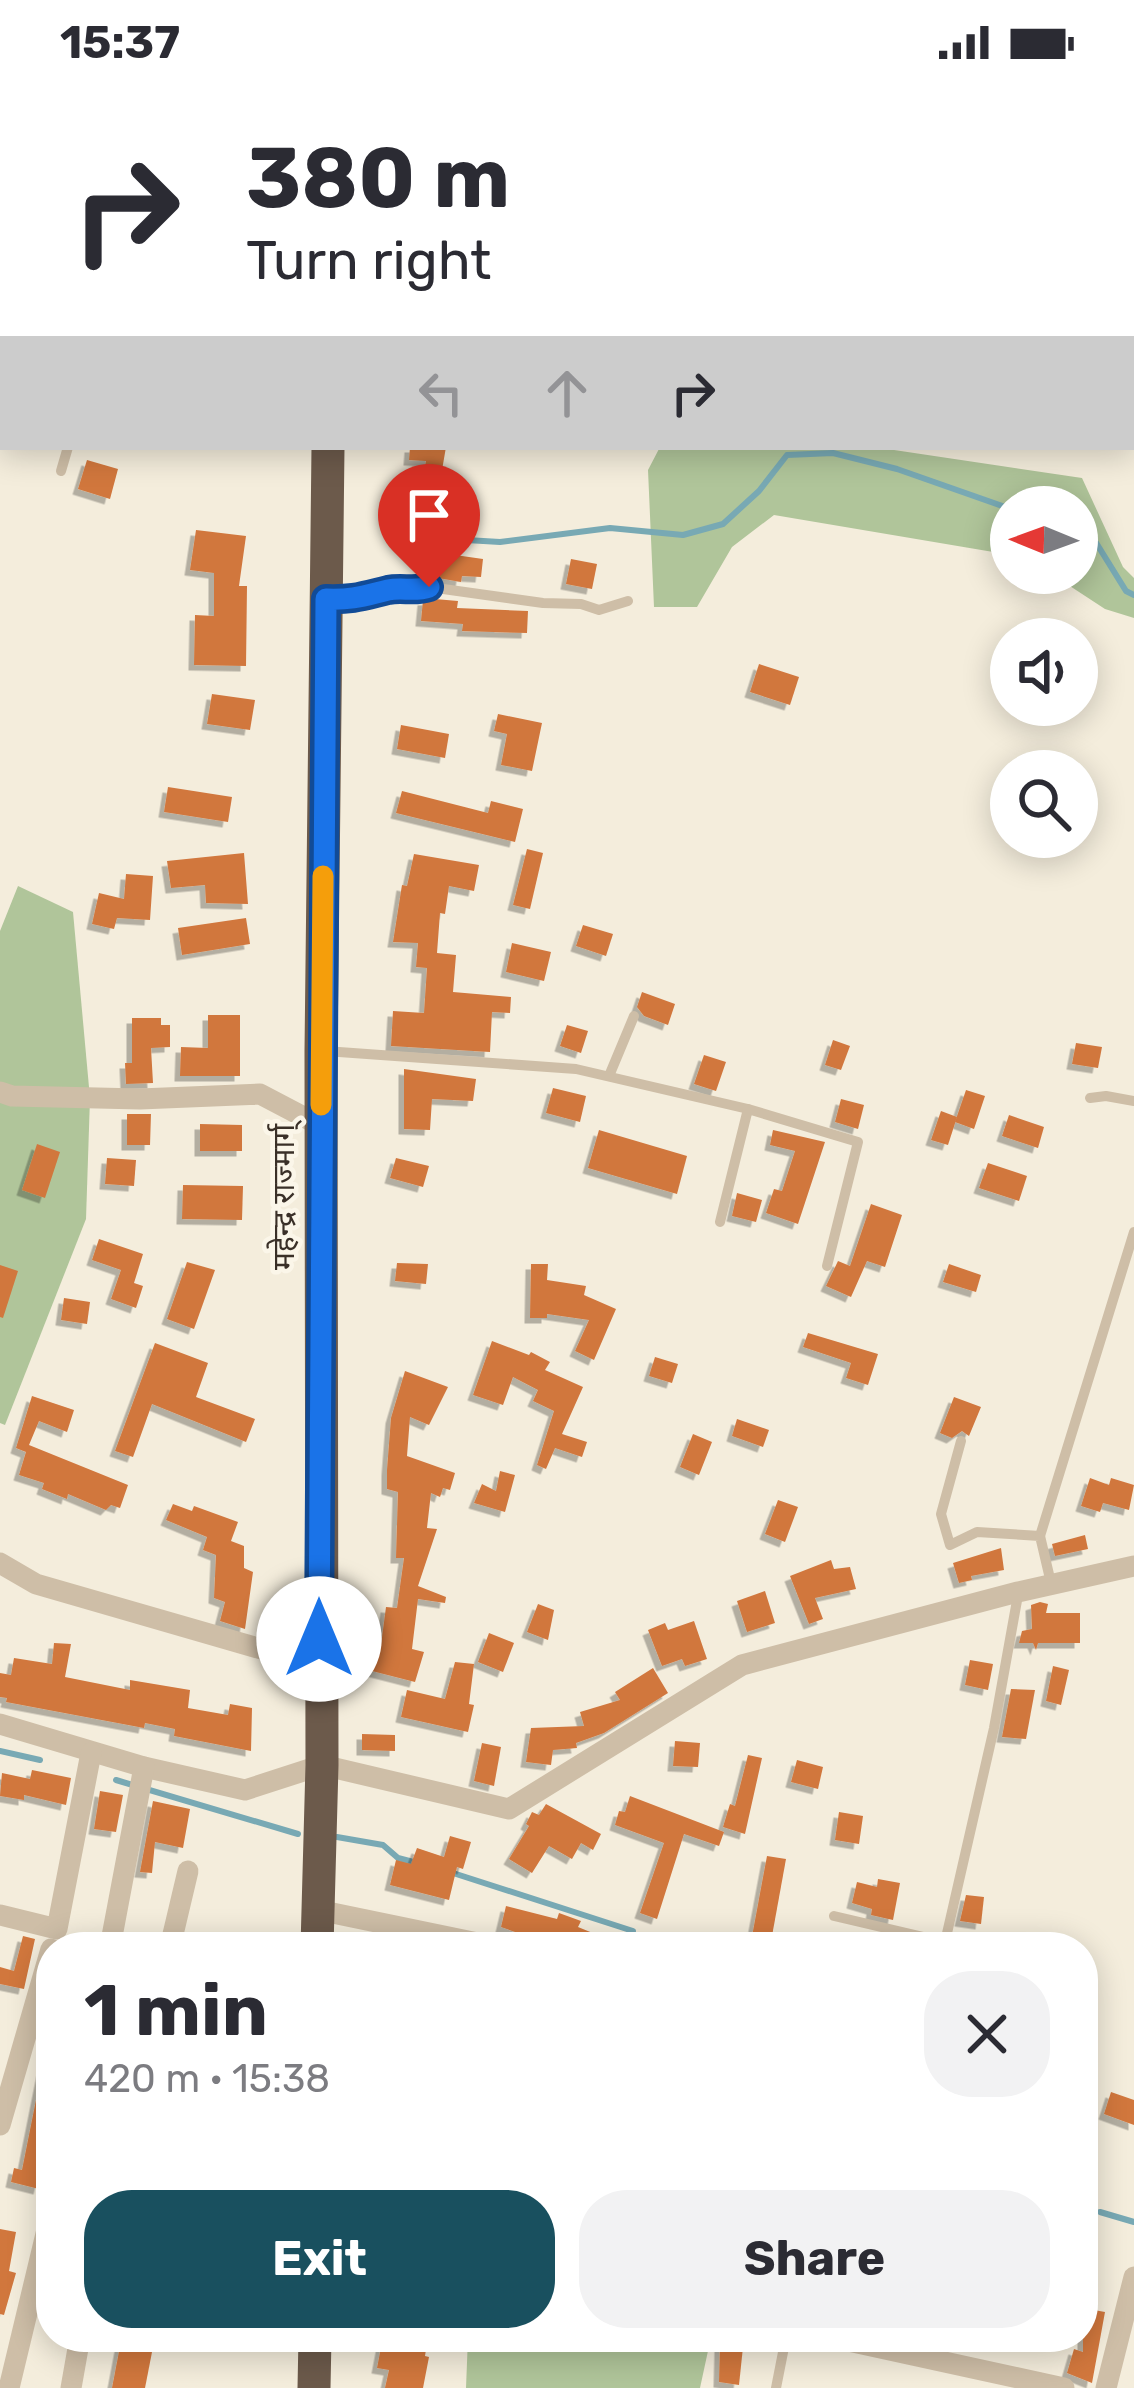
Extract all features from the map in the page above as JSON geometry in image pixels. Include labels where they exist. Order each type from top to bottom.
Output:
[{"type":"highway","name":"महेन्द्र राज्मार्ग्","points":[[317,1932],[328,450]]},
{"type":"highway","points":[[314,2388],[315,2352]]},
{"type":"street","points":[[0,1092],[140,1099],[260,1094],[321,1126]]},
{"type":"street","points":[[0,1563],[36,1583],[320,1666]]},
{"type":"street","points":[[0,1724],[91,1753],[245,1790],[322,1765],[509,1809],[742,1665],[1051,1583],[1134,1566]]},
{"type":"street","points":[[55,1932],[91,1753]]},
{"type":"street","points":[[113,1932],[144,1767]]},
{"type":"street","points":[[174,1932],[188,1871]]},
{"type":"street","points":[[318,1910],[424,1932]]},
{"type":"street","points":[[0,1915],[36,1933]]},
{"type":"street","points":[[0,2125],[36,2001]]},
{"type":"street","points":[[9,2388],[36,2276]]},
{"type":"street","points":[[1106,2388],[1134,2277]]},
{"type":"street","points":[[70,2388],[77,2352]]},
{"type":"street","points":[[894,2352],[1064,2388]]},
{"type":"lane","points":[[61,471],[67,450]]},
{"type":"lane","points":[[326,599],[362,600],[392,588],[420,591],[429,587],[599,610],[628,601]]},
{"type":"lane","points":[[609,1076],[634,1016]]},
{"type":"lane","points":[[321,1051],[576,1069],[748,1109],[858,1142],[826,1266]]},
{"type":"lane","points":[[1090,1098],[1134,1101]]},
{"type":"lane","points":[[720,1222],[748,1109]]},
{"type":"lane","points":[[1051,1583],[1040,1536],[1134,1232]]},
{"type":"lane","points":[[961,1441],[941,1514],[950,1545],[977,1532],[1040,1536]]},
{"type":"lane","points":[[947,1932],[994,1728],[1018,1592]]},
{"type":"lane","points":[[834,1916],[897,1932]]},
{"type":"lane","points":[[776,2388],[783,2352]]},
{"type":"green space","points":[[658,450],[894,450],[1082,478],[1086,486],[990,486],[990,551],[774,515],[732,547],[697,607],[654,607],[648,470]]},
{"type":"green space","points":[[1098,513],[1123,567],[1134,578],[1134,618],[1105,609],[1082,594],[1098,594]]},
{"type":"green space","points":[[18,886],[73,912],[90,1098],[86,1219],[5,1425],[0,1423],[0,931]]},
{"type":"green space","points":[[467,2352],[708,2352],[700,2388],[466,2388]]},
{"type":"building","points":[[410,450],[445,450],[436,505],[418,501],[426,461],[409,460]]},
{"type":"building","points":[[87,460],[118,469],[110,499],[78,489]]},
{"type":"building","points":[[196,530],[246,536],[239,586],[247,586],[246,666],[194,665],[195,615],[214,616],[214,573],[190,570]]},
{"type":"building","points":[[441,553],[483,559],[481,577],[462,576],[461,582],[438,578]]},
{"type":"building","points":[[571,559],[597,564],[592,589],[566,584]]},
{"type":"building","points":[[423,600],[458,601],[457,608],[528,611],[527,633],[462,631],[463,624],[421,621]]},
{"type":"building","points":[[759,664],[799,677],[790,705],[750,692]]},
{"type":"building","points":[[212,694],[255,700],[250,730],[207,724]]},
{"type":"building","points":[[498,714],[542,723],[532,771],[501,765],[507,734],[494,731]]},
{"type":"building","points":[[401,725],[449,734],[445,758],[397,749]]},
{"type":"building","points":[[168,787],[232,797],[228,822],[164,812]]},
{"type":"building","points":[[402,791],[488,813],[491,801],[523,809],[515,842],[396,813]]},
{"type":"building","points":[[527,849],[543,853],[530,909],[513,905]]},
{"type":"building","points":[[244,853],[248,904],[206,903],[205,885],[171,888],[167,861]]},
{"type":"building","points":[[414,854],[479,865],[474,891],[449,886],[445,914],[440,913],[437,953],[456,955],[453,992],[511,997],[510,1013],[492,1012],[490,1052],[391,1046],[393,1011],[424,1013],[427,968],[416,967],[418,943],[393,942],[402,885],[407,886]]},
{"type":"building","points":[[126,874],[153,876],[150,920],[117,918],[114,929],[92,924],[99,893],[124,899]]},
{"type":"building","points":[[246,918],[250,944],[182,955],[178,928]]},
{"type":"building","points":[[583,925],[613,934],[606,956],[576,946]]},
{"type":"building","points":[[512,943],[551,952],[544,981],[506,972]]},
{"type":"building","points":[[642,992],[675,1004],[668,1025],[644,1016],[637,1007]]},
{"type":"building","points":[[208,1015],[240,1015],[240,1076],[180,1076],[181,1047],[208,1048]]},
{"type":"building","points":[[132,1018],[161,1018],[161,1025],[170,1025],[170,1047],[151,1048],[153,1083],[126,1084],[125,1063],[132,1063]]},
{"type":"building","points":[[567,1025],[588,1031],[581,1053],[560,1046]]},
{"type":"building","points":[[833,1040],[850,1046],[841,1070],[825,1065]]},
{"type":"building","points":[[1076,1043],[1102,1047],[1098,1068],[1072,1064]]},
{"type":"building","points":[[704,1055],[726,1062],[716,1091],[694,1084]]},
{"type":"building","points":[[404,1069],[476,1079],[473,1101],[432,1099],[430,1130],[404,1129]]},
{"type":"building","points":[[553,1088],[586,1096],[580,1122],[546,1113]]},
{"type":"building","points":[[966,1090],[985,1096],[974,1129],[955,1122]]},
{"type":"building","points":[[841,1099],[864,1105],[858,1129],[835,1122]]},
{"type":"building","points":[[941,1111],[957,1117],[948,1145],[931,1140]]},
{"type":"building","points":[[127,1114],[151,1114],[150,1145],[127,1145]]},
{"type":"building","points":[[1009,1115],[1044,1127],[1038,1148],[1002,1136]]},
{"type":"building","points":[[200,1124],[242,1125],[242,1151],[200,1151]]},
{"type":"building","points":[[599,1130],[687,1156],[677,1194],[588,1168]]},
{"type":"building","points":[[773,1130],[825,1142],[798,1224],[766,1213],[774,1189],[782,1191],[795,1151],[770,1145]]},
{"type":"building","points":[[37,1144],[60,1152],[45,1198],[22,1190]]},
{"type":"building","points":[[107,1158],[136,1160],[134,1186],[105,1184]]},
{"type":"building","points":[[396,1158],[429,1166],[423,1187],[390,1178]]},
{"type":"building","points":[[988,1163],[1027,1176],[1019,1201],[979,1188]]},
{"type":"building","points":[[183,1185],[243,1186],[242,1220],[182,1219]]},
{"type":"building","points":[[737,1193],[762,1200],[756,1222],[732,1216]]},
{"type":"building","points":[[871,1204],[902,1215],[885,1267],[867,1261],[851,1297],[826,1286],[838,1261],[850,1266]]},
{"type":"building","points":[[99,1239],[143,1254],[134,1283],[143,1286],[136,1308],[111,1299],[121,1270],[92,1260]]},
{"type":"building","points":[[187,1262],[215,1270],[194,1329],[167,1319]]},
{"type":"building","points":[[397,1263],[428,1264],[426,1284],[395,1281]]},
{"type":"building","points":[[531,1264],[548,1264],[547,1280],[586,1286],[584,1295],[616,1309],[594,1360],[575,1351],[589,1320],[547,1314],[547,1318],[530,1318]]},
{"type":"building","points":[[949,1264],[981,1275],[976,1292],[943,1282]]},
{"type":"building","points":[[0,1265],[18,1271],[3,1318],[0,1317]]},
{"type":"building","points":[[64,1298],[90,1302],[87,1324],[61,1320]]},
{"type":"building","points":[[808,1333],[878,1354],[868,1385],[846,1378],[851,1363],[803,1347]]},
{"type":"building","points":[[492,1341],[531,1352],[550,1362],[545,1370],[583,1387],[562,1434],[587,1442],[582,1457],[555,1448],[546,1469],[537,1465],[554,1411],[533,1401],[538,1390],[513,1377],[503,1405],[473,1395]]},
{"type":"building","points":[[155,1343],[208,1363],[196,1397],[255,1419],[246,1442],[152,1404],[133,1457],[115,1451]]},
{"type":"building","points":[[655,1357],[678,1364],[672,1383],[649,1376]]},
{"type":"building","points":[[405,1371],[448,1387],[429,1425],[410,1417],[407,1456],[455,1473],[450,1490],[443,1488],[440,1497],[431,1493],[427,1528],[437,1529],[418,1586],[446,1597],[445,1603],[418,1599],[412,1649],[424,1652],[415,1682],[372,1671],[374,1662],[369,1661],[374,1643],[381,1645],[386,1607],[397,1608],[404,1558],[396,1558],[398,1492],[387,1489],[387,1470],[391,1418]]},
{"type":"building","points":[[32,1396],[74,1410],[67,1432],[39,1421],[29,1445],[128,1485],[120,1508],[111,1505],[106,1510],[68,1494],[67,1499],[42,1489],[44,1483],[19,1475],[26,1452],[16,1448]]},
{"type":"building","points":[[954,1397],[981,1407],[969,1436],[962,1431],[952,1438],[940,1433]]},
{"type":"building","points":[[737,1419],[769,1430],[763,1447],[732,1436]]},
{"type":"building","points":[[693,1434],[712,1442],[699,1475],[680,1467]]},
{"type":"building","points":[[500,1471],[515,1475],[505,1512],[474,1503],[482,1484],[496,1491]]},
{"type":"building","points":[[1090,1478],[1109,1485],[1111,1478],[1134,1485],[1129,1510],[1103,1503],[1100,1512],[1081,1506]]},
{"type":"building","points":[[778,1500],[798,1507],[785,1542],[765,1534]]},
{"type":"building","points":[[173,1504],[192,1511],[194,1506],[238,1522],[231,1541],[244,1546],[244,1568],[253,1572],[245,1629],[220,1621],[225,1602],[214,1598],[216,1555],[203,1550],[207,1537],[166,1520]]},
{"type":"building","points":[[1085,1535],[1088,1549],[1055,1556],[1052,1544]]},
{"type":"building","points":[[1001,1548],[1004,1570],[959,1583],[953,1563]]},
{"type":"building","points":[[831,1560],[834,1569],[850,1567],[856,1589],[815,1598],[823,1619],[809,1624],[790,1576]]},
{"type":"building","points":[[765,1591],[775,1623],[747,1632],[737,1601]]},
{"type":"building","points":[[538,1604],[554,1610],[548,1640],[527,1632]]},
{"type":"building","points":[[1048,1604],[1046,1613],[1080,1613],[1080,1643],[1038,1643],[1036,1650],[1033,1643],[1019,1643],[1022,1631],[1032,1629],[1031,1605]]},
{"type":"building","points":[[694,1621],[707,1659],[685,1666],[682,1659],[662,1666],[648,1630],[665,1623],[668,1630]]},
{"type":"building","points":[[489,1633],[514,1643],[503,1672],[478,1662]]},
{"type":"building","points":[[54,1643],[71,1644],[65,1677],[130,1690],[130,1680],[190,1690],[188,1708],[228,1715],[230,1704],[252,1708],[251,1751],[174,1736],[175,1729],[145,1723],[144,1728],[6,1702],[7,1698],[0,1697],[0,1673],[11,1675],[14,1658],[52,1664]]},
{"type":"building","points":[[970,1660],[993,1664],[988,1690],[965,1685]]},
{"type":"building","points":[[455,1662],[474,1664],[469,1704],[474,1705],[468,1732],[401,1717],[407,1690],[445,1699]]},
{"type":"building","points":[[1053,1666],[1069,1670],[1061,1705],[1046,1701]]},
{"type":"building","points":[[653,1668],[668,1693],[604,1733],[576,1743],[577,1748],[553,1750],[551,1765],[526,1762],[531,1728],[584,1726],[580,1712],[620,1700],[615,1692]]},
{"type":"building","points":[[1011,1689],[1035,1690],[1026,1739],[1002,1737]]},
{"type":"building","points":[[362,1734],[395,1735],[395,1751],[362,1750]]},
{"type":"building","points":[[675,1741],[700,1743],[698,1767],[673,1766]]},
{"type":"building","points":[[482,1743],[501,1747],[494,1786],[474,1781]]},
{"type":"building","points":[[748,1755],[762,1758],[745,1834],[723,1827],[730,1804],[735,1806]]},
{"type":"building","points":[[797,1760],[823,1767],[818,1789],[791,1782]]},
{"type":"building","points":[[32,1770],[71,1778],[66,1805],[24,1795],[24,1800],[0,1796],[2,1773],[30,1779]]},
{"type":"building","points":[[100,1791],[123,1795],[116,1832],[94,1829]]},
{"type":"building","points":[[630,1796],[724,1832],[719,1846],[684,1834],[657,1919],[640,1913],[664,1843],[615,1825]]},
{"type":"building","points":[[153,1801],[190,1809],[183,1848],[155,1842],[152,1873],[140,1872]]},
{"type":"building","points":[[546,1804],[601,1834],[593,1850],[581,1843],[572,1859],[549,1846],[532,1873],[509,1859],[532,1812],[539,1815]]},
{"type":"building","points":[[839,1812],[863,1816],[859,1844],[835,1840]]},
{"type":"building","points":[[450,1836],[471,1842],[463,1869],[457,1867],[449,1900],[390,1885],[396,1860],[411,1864],[417,1848],[444,1857]]},
{"type":"building","points":[[767,1856],[786,1859],[773,1932],[753,1932]]},
{"type":"building","points":[[878,1879],[900,1883],[893,1920],[871,1915],[872,1909],[852,1903],[857,1882],[877,1887]]},
{"type":"building","points":[[966,1895],[984,1897],[981,1924],[960,1921]]},
{"type":"building","points":[[506,1906],[557,1919],[559,1913],[581,1921],[578,1927],[590,1932],[515,1932],[501,1927]]},
{"type":"building","points":[[23,1936],[35,1939],[24,1989],[0,1984],[0,1967],[14,1971]]},
{"type":"building","points":[[1111,2092],[1134,2100],[1134,2125],[1104,2114]]},
{"type":"building","points":[[36,2100],[36,2188],[11,2182],[14,2168],[22,2170]]},
{"type":"building","points":[[0,2229],[16,2232],[9,2271],[16,2273],[4,2315],[0,2314]]},
{"type":"building","points":[[1098,2311],[1105,2312],[1098,2350]]},
{"type":"building","points":[[119,2352],[152,2352],[145,2388],[112,2388]]},
{"type":"building","points":[[380,2352],[426,2352],[429,2357],[423,2388],[385,2388],[389,2370],[377,2368]]},
{"type":"building","points":[[720,2352],[742,2352],[739,2385],[719,2382]]},
{"type":"building","points":[[1073,2352],[1098,2352],[1092,2383],[1067,2373]]},
{"type":"waterway","points":[[433,538],[500,542],[610,528],[683,535],[723,524],[759,491],[787,455],[833,453],[897,469],[990,502]]},
{"type":"waterway","points":[[1098,546],[1126,591],[1134,595]]},
{"type":"waterway","points":[[0,1751],[40,1760]]},
{"type":"waterway","points":[[116,1780],[298,1834]]},
{"type":"waterway","points":[[337,1837],[383,1845],[398,1858],[417,1863]]},
{"type":"waterway","points":[[453,1873],[633,1932]]},
{"type":"waterway","points":[[1100,2212],[1134,2222]]},
{"type":"slow traffic","points":[[321,1105],[323,876]]},
{"type":"route","points":[[319,1639],[326,599],[362,600],[392,588],[420,591],[429,587]]}]
